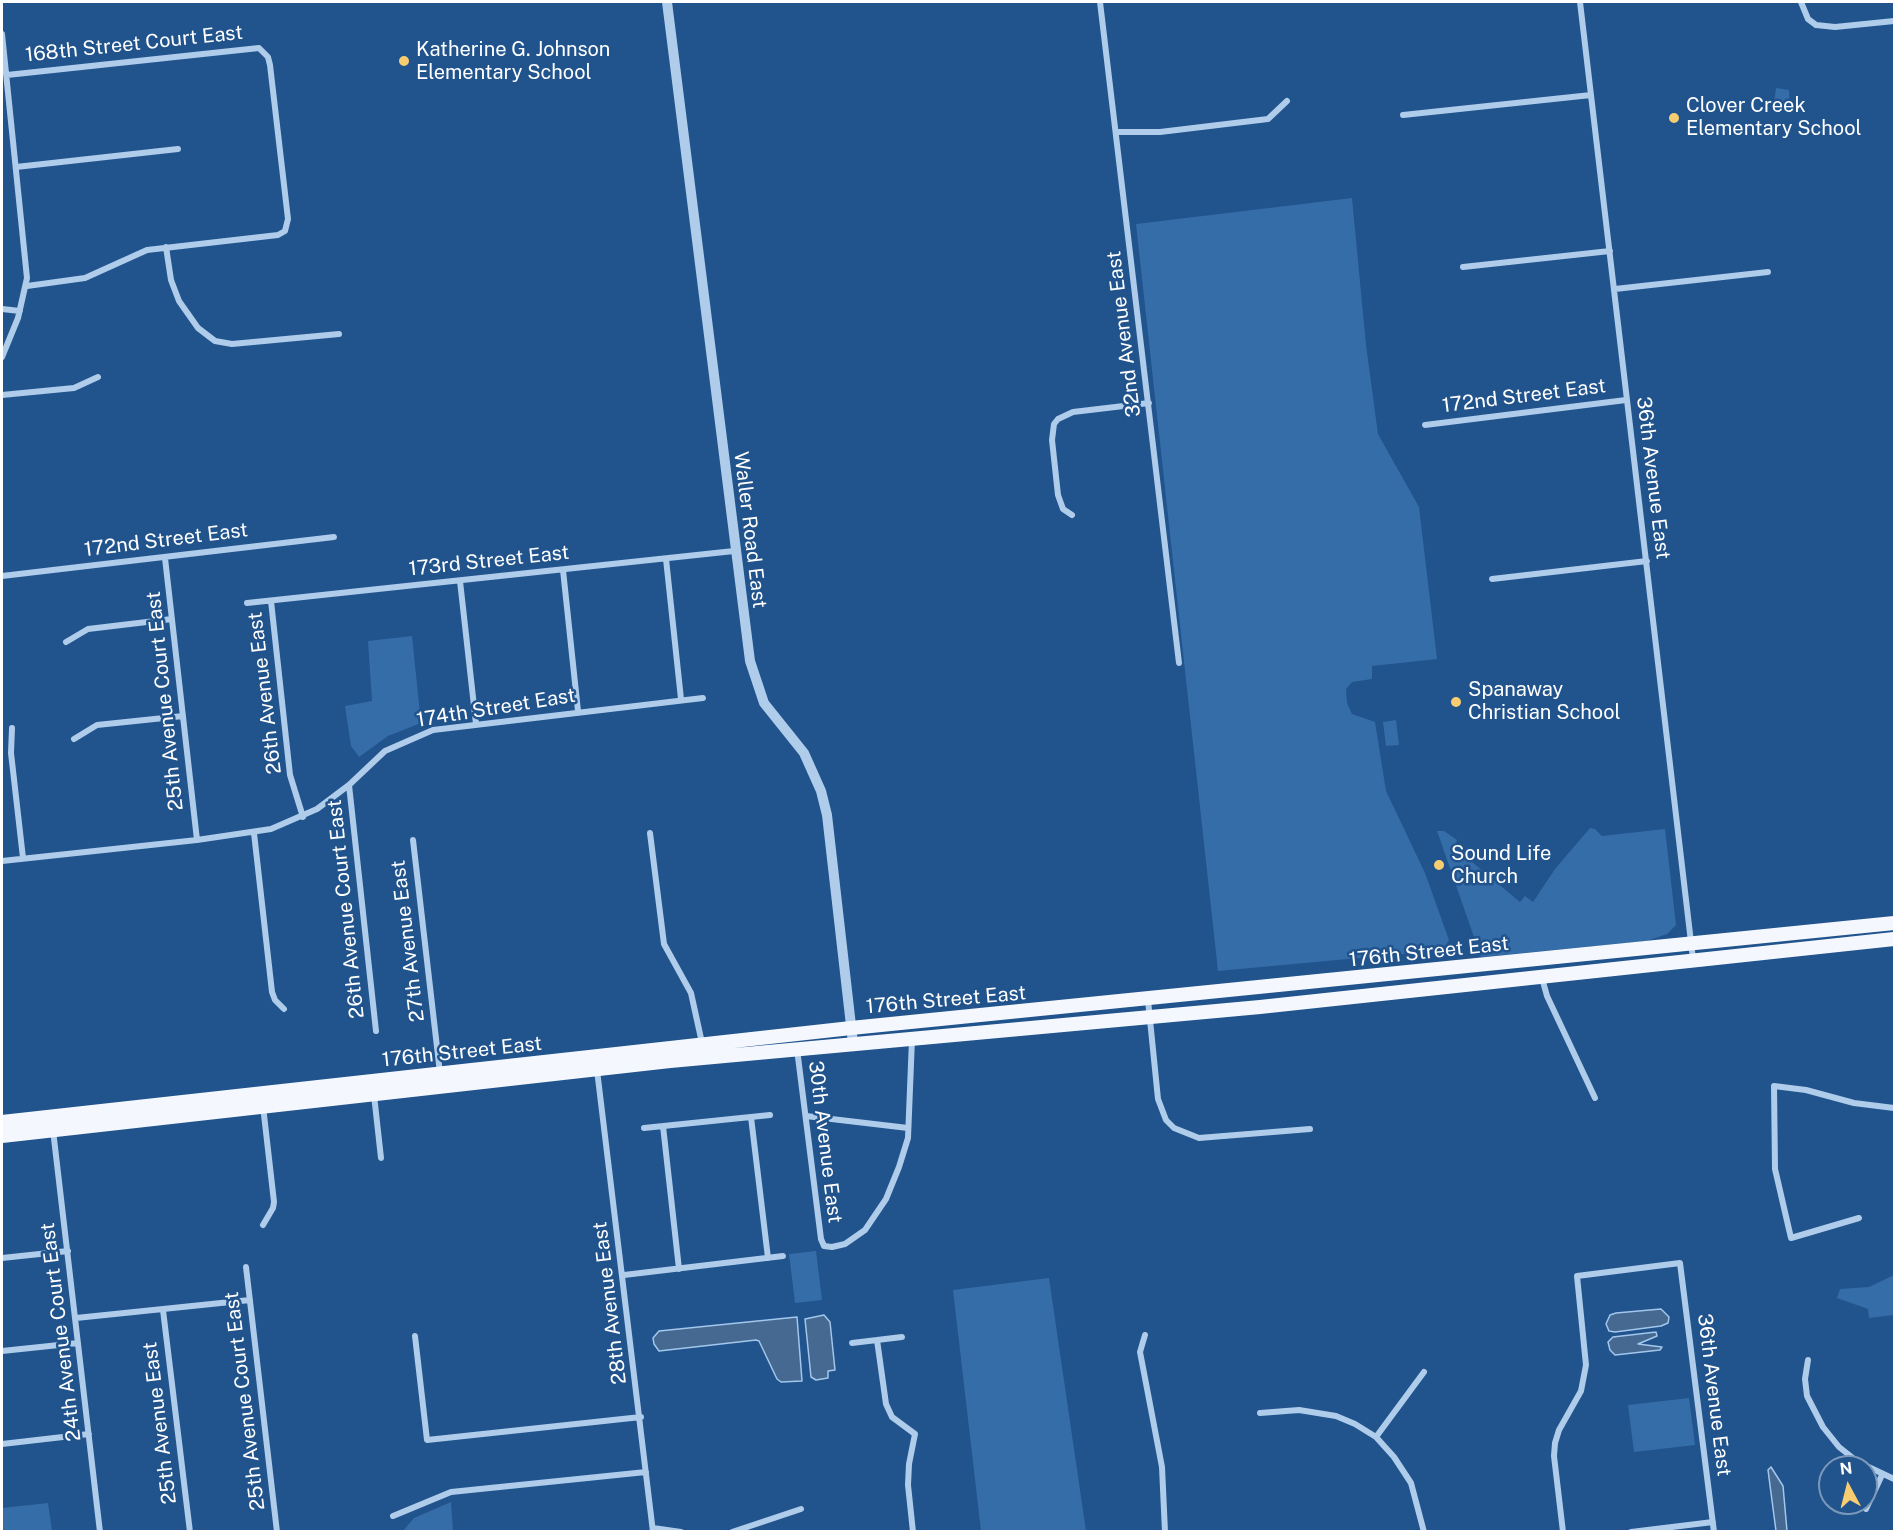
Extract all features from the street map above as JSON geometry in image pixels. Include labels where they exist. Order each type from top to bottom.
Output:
[{"type":"main road","name":"176th Street East","points":[[2,1122],[851,1028],[1148,1000],[1894,923]]},
{"type":"main road","name":"176th Street East","points":[[2,1136],[263,1105],[853,1043],[1260,1006],[1894,939]]},
{"type":"main road","points":[[597,1070],[602,1063],[648,1057],[657,1049]]},
{"type":"main road","points":[[248,1107],[251,1101],[313,1095],[319,1087]]},
{"type":"street","name":"Waller Road East","points":[[667,2],[746,640],[757,686],[777,721],[804,753],[821,790],[827,815],[853,1043]]},
{"type":"street","name":"32nd Avenue East","points":[[1100,2],[1179,663]]},
{"type":"street","name":"36th Avenue East","points":[[1580,2],[1693,959]]},
{"type":"street","points":[[1801,2],[1811,22],[1835,27],[1894,21]]},
{"type":"street","points":[[2,34],[27,285],[20,311],[2,357]]},
{"type":"street","name":"168th Street Court East","points":[[7,75],[251,47],[262,51],[270,65],[288,219],[285,231],[278,235],[166,247]]},
{"type":"street","points":[[1404,115],[1591,95]]},
{"type":"street","points":[[1117,132],[1160,132],[1268,119],[1287,101]]},
{"type":"street","points":[[16,167],[178,149]]},
{"type":"street","points":[[27,285],[85,278],[135,253],[166,247],[171,280],[179,301],[198,328],[215,341],[232,344],[339,334]]},
{"type":"street","points":[[1463,267],[1611,251]]},
{"type":"street","points":[[1615,289],[1768,272]]},
{"type":"street","points":[[2,309],[20,311]]},
{"type":"street","points":[[2,395],[74,388],[98,376]]},
{"type":"street","name":"172nd Street East","points":[[1425,425],[1626,400]]},
{"type":"street","points":[[1072,515],[1063,508],[1058,495],[1052,440],[1054,424],[1058,419],[1073,412],[1149,403]]},
{"type":"street","name":"172nd Street East","points":[[2,576],[334,537]]},
{"type":"street","name":"173rd Street East","points":[[247,603],[734,551]]},
{"type":"street","name":"25th Avenue Court East","points":[[165,558],[197,840]]},
{"type":"street","points":[[666,560],[681,699]]},
{"type":"street","points":[[1492,579],[1647,561]]},
{"type":"street","points":[[563,570],[578,711]]},
{"type":"street","points":[[460,581],[476,724]]},
{"type":"street","name":"26th Avenue East","points":[[271,601],[290,775],[303,817]]},
{"type":"street","points":[[66,642],[88,629],[172,619]]},
{"type":"street","name":"174th Street East","points":[[2,861],[254,833],[303,817],[349,784],[385,751],[403,741],[433,730],[578,711],[703,698]]},
{"type":"street","points":[[74,739],[97,725],[183,716]]},
{"type":"street","points":[[12,728],[11,753],[23,858]]},
{"type":"street","name":"26th Avenue Court East","points":[[349,784],[376,1031]]},
{"type":"street","points":[[254,833],[272,992],[275,1000],[284,1009]]},
{"type":"street","points":[[650,833],[664,944],[691,993],[702,1044]]},
{"type":"street","name":"27th Avenue East","points":[[413,840],[441,1074]]},
{"type":"street","points":[[1542,977],[1546,996],[1595,1098]]},
{"type":"street","points":[[1148,1000],[1160,1106],[1166,1120],[1179,1131],[1199,1138],[1310,1129]]},
{"type":"street","points":[[806,1116],[908,1128],[912,1037]]},
{"type":"street","name":"30th Avenue East","points":[[797,1049],[820,1239],[824,1246],[845,1244],[856,1239],[874,1219],[886,1199],[899,1167],[908,1128]]},
{"type":"street","name":"28th Avenue East","points":[[597,1070],[624,1275],[653,1530]]},
{"type":"street","points":[[1859,1218],[1791,1238],[1773,1155],[1774,1086],[1806,1090],[1854,1102],[1894,1108]]},
{"type":"street","points":[[374,1095],[381,1158]]},
{"type":"street","points":[[263,1105],[274,1202],[263,1226]]},
{"type":"street","points":[[644,1128],[770,1115]]},
{"type":"street","points":[[752,1116],[768,1258]]},
{"type":"street","points":[[663,1126],[679,1269]]},
{"type":"street","name":"24th Avenue Court East","points":[[53,1129],[100,1532]]},
{"type":"street","points":[[2,1258],[68,1251]]},
{"type":"street","points":[[624,1275],[783,1256]]},
{"type":"street","name":"36th Avenue East","points":[[1563,1532],[1554,1456],[1555,1443],[1558,1430],[1581,1391],[1586,1365],[1577,1276],[1680,1263],[1714,1532]]},
{"type":"street","name":"25th Avenue Court East","points":[[246,1267],[277,1532]]},
{"type":"street","points":[[76,1318],[250,1300]]},
{"type":"street","name":"25th Avenue East","points":[[163,1310],[190,1532]]},
{"type":"street","points":[[1145,1335],[1140,1352],[1162,1467],[1165,1532]]},
{"type":"street","points":[[415,1336],[428,1440],[640,1417]]},
{"type":"street","points":[[852,1343],[902,1337]]},
{"type":"street","points":[[877,1340],[886,1404],[892,1417],[915,1434],[909,1464],[908,1485],[913,1532]]},
{"type":"street","points":[[2,1351],[78,1343]]},
{"type":"street","points":[[1808,1360],[1805,1387],[1817,1418],[1839,1447],[1867,1467],[1894,1479]]},
{"type":"street","points":[[1376,1437],[1424,1371]]},
{"type":"street","points":[[1260,1413],[1299,1410],[1324,1414],[1355,1424],[1376,1437],[1394,1457],[1411,1483],[1424,1532]]},
{"type":"street","points":[[2,1444],[89,1434]]},
{"type":"street","points":[[393,1516],[451,1492],[646,1472]]},
{"type":"street","points":[[1878,1484],[1882,1475]]},
{"type":"street","points":[[732,1532],[801,1509]]},
{"type":"street","points":[[1631,1532],[1713,1521]]},
{"type":"street","points":[[653,1530],[681,1532]]},
{"type":"shaded area","points":[[1776,88],[1789,90],[1790,108],[1773,110]]},
{"type":"shaded area","points":[[1352,198],[1366,345],[1378,434],[1419,507],[1437,659],[1372,666],[1372,679],[1352,682],[1346,689],[1347,703],[1352,714],[1375,722],[1386,791],[1425,873],[1449,940],[1446,945],[1435,951],[1218,971],[1136,224]]},
{"type":"shaded area","points":[[412,636],[421,723],[388,736],[359,757],[351,746],[345,706],[372,701],[368,641]]},
{"type":"shaded area","points":[[1396,720],[1399,745],[1386,746],[1383,722]]},
{"type":"shaded area","points":[[1590,828],[1595,829],[1602,836],[1665,829],[1676,925],[1667,934],[1647,941],[1481,957],[1437,831],[1444,831],[1457,840],[1454,847],[1520,902],[1525,896],[1533,902],[1555,869]]},
{"type":"shaded area","points":[[816,1251],[822,1300],[795,1303],[789,1254]]},
{"type":"shaded area","points":[[1894,1275],[1894,1315],[1869,1318],[1868,1309],[1837,1298],[1840,1289],[1869,1287]]},
{"type":"shaded area","points":[[1049,1278],[1086,1531],[981,1531],[953,1290]]},
{"type":"shaded area","points":[[1661,1309],[1669,1317],[1668,1323],[1661,1326],[1615,1332],[1609,1331],[1606,1324],[1610,1315],[1616,1313]]},
{"type":"shaded area","points":[[824,1315],[830,1322],[835,1370],[828,1371],[828,1378],[816,1380],[811,1377],[805,1319]]},
{"type":"shaded area","points":[[797,1317],[802,1381],[781,1382],[777,1379],[759,1341],[756,1340],[659,1351],[654,1344],[653,1338],[659,1331]]},
{"type":"shaded area","points":[[1656,1332],[1657,1336],[1638,1344],[1662,1347],[1660,1350],[1615,1355],[1610,1350],[1608,1342],[1613,1337]]},
{"type":"shaded area","points":[[1689,1398],[1695,1445],[1634,1452],[1628,1405]]},
{"type":"shaded area","points":[[1771,1467],[1783,1486],[1787,1531],[1776,1531],[1768,1470]]},
{"type":"shaded area","points":[[451,1502],[453,1531],[403,1531],[414,1518]]},
{"type":"shaded area","points":[[48,1503],[52,1531],[2,1531],[2,1508]]},
{"type":"place","name":"Katherine G. Johnson Elementary School","points":[[404,61]]},
{"type":"place","name":"Clover Creek Elementary School","points":[[1674,118]]},
{"type":"place","name":"Spanaway Christian School","points":[[1456,702]]},
{"type":"place","name":"Sound Life Church","points":[[1439,865]]}]
